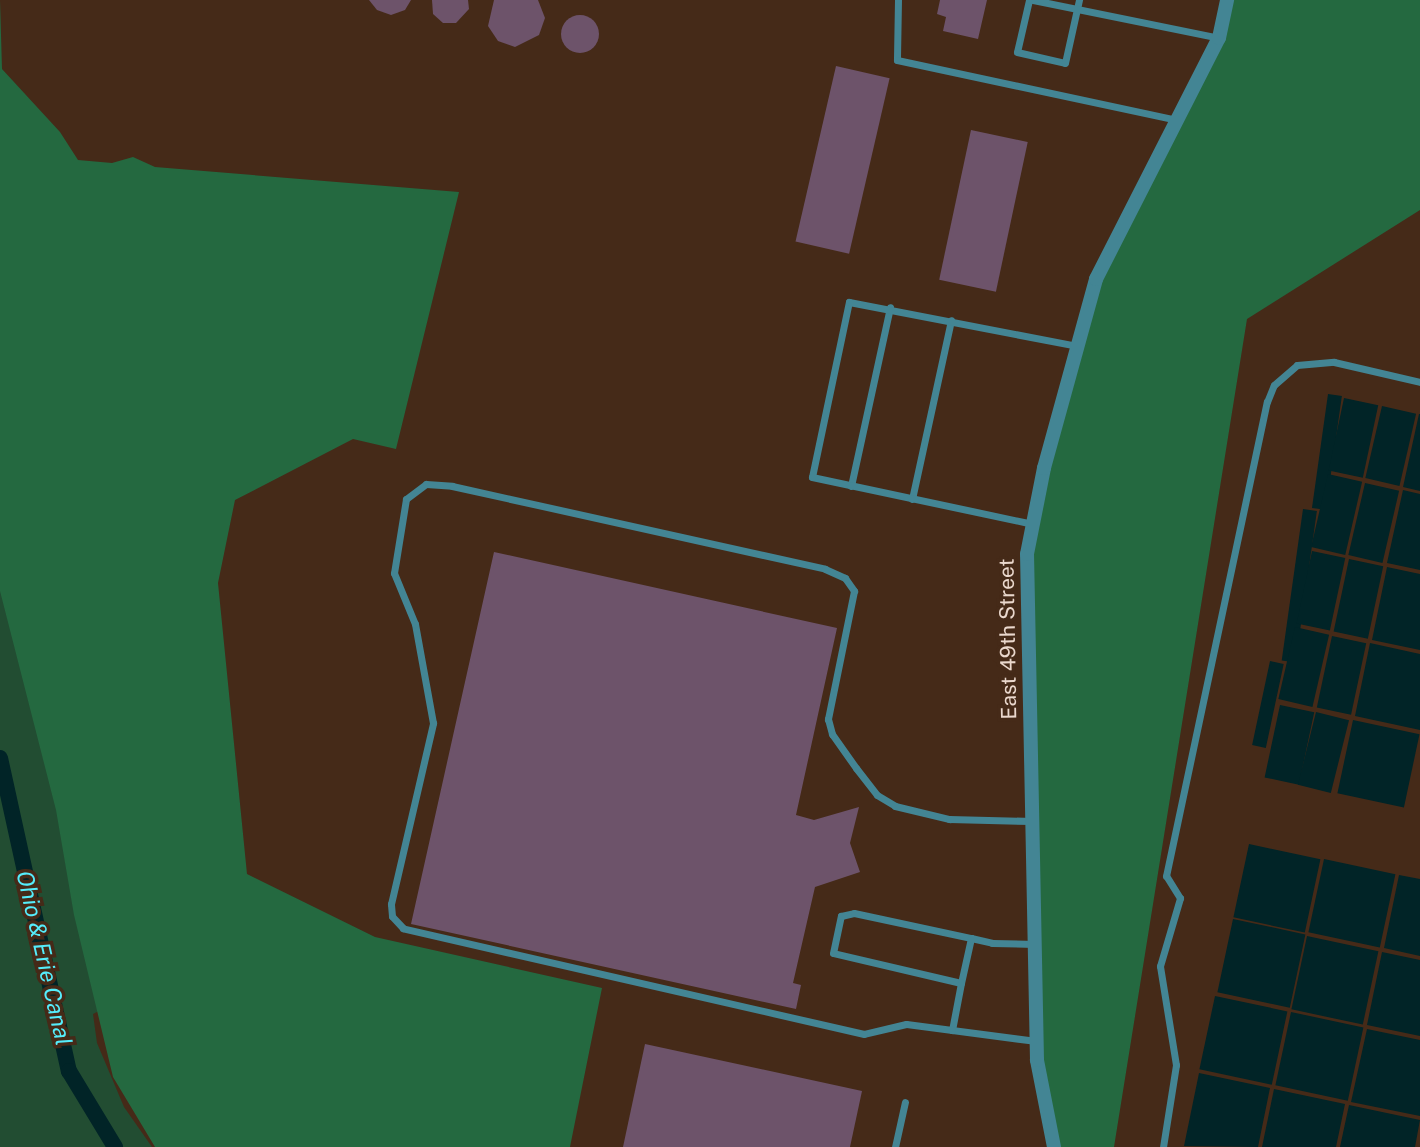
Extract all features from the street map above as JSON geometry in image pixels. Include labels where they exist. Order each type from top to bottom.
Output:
[{"type":"street","name":"East 49th Street","points":[[1054,1147],[1037,1041],[1027,554],[1077,346],[1096,279],[1219,38],[1227,0]]},
{"type":"lane","points":[[898,0],[897,60],[1177,120]]},
{"type":"lane","points":[[1079,0],[1077,10],[1065,63],[1017,52],[1031,0],[1077,10],[1219,38]]},
{"type":"lane","points":[[1033,524],[851,486],[811,475],[846,315],[852,300],[1077,346]]},
{"type":"lane","points":[[851,486],[890,307]]},
{"type":"lane","points":[[912,499],[951,320]]},
{"type":"lane","points":[[1163,1147],[1176,1065],[1160,966],[1180,898],[1166,876],[1268,402],[1274,385],[1297,365],[1334,362],[1420,382]]},
{"type":"lane","points":[[1032,821],[949,819],[917,813],[895,806],[870,786],[832,734],[828,719],[854,591],[845,578],[825,569],[452,486],[426,484],[406,499],[394,573],[415,624],[433,723],[391,904],[393,916],[403,928],[864,1034],[906,1024],[1037,1041]]},
{"type":"lane","points":[[961,983],[832,953],[841,916],[854,913],[971,938],[1034,944]]},
{"type":"lane","points":[[952,1030],[971,938]]},
{"type":"lane","points":[[895,1147],[905,1102]]},
{"type":"green space","points":[[0,0],[2,69],[60,132],[78,160],[112,163],[133,157],[155,167],[459,192],[396,449],[353,439],[235,500],[218,583],[247,874],[375,937],[602,988],[570,1147],[155,1147],[113,1077],[74,915],[56,810],[0,591]]},
{"type":"green space","points":[[1227,0],[1420,0],[1420,210],[1247,319],[1114,1147],[1054,1147],[1037,1060],[1027,554],[1096,279],[1219,38]]},
{"type":"green space","points":[[0,523],[142,989],[93,1014],[97,1043],[124,1107],[152,1147],[0,1147]]},
{"type":"water","points":[[1328,394],[1342,396],[1326,510],[1312,508]]},
{"type":"water","points":[[1344,398],[1378,405],[1363,478],[1329,470]]},
{"type":"water","points":[[1382,406],[1416,414],[1399,486],[1365,478]]},
{"type":"water","points":[[1420,414],[1420,491],[1403,487]]},
{"type":"water","points":[[1328,474],[1362,482],[1345,555],[1311,547]]},
{"type":"water","points":[[1365,483],[1399,491],[1382,563],[1348,555]]},
{"type":"water","points":[[1403,490],[1420,494],[1420,570],[1387,563]]},
{"type":"water","points":[[1303,509],[1317,511],[1296,662],[1282,661]]},
{"type":"water","points":[[1312,551],[1345,558],[1330,630],[1297,623]]},
{"type":"water","points":[[1349,559],[1383,566],[1368,639],[1334,631]]},
{"type":"water","points":[[1387,567],[1420,574],[1420,650],[1372,640]]},
{"type":"water","points":[[1295,627],[1329,635],[1312,707],[1278,699]]},
{"type":"water","points":[[1332,636],[1366,643],[1351,715],[1317,707]]},
{"type":"water","points":[[1370,643],[1420,654],[1420,730],[1355,716]]},
{"type":"water","points":[[1270,661],[1284,664],[1266,748],[1252,745]]},
{"type":"water","points":[[1280,705],[1314,712],[1299,785],[1265,777]]},
{"type":"water","points":[[1316,712],[1349,720],[1331,793],[1298,785]]},
{"type":"water","points":[[1353,720],[1420,734],[1404,807],[1337,793]]},
{"type":"water","points":[[1249,844],[1320,859],[1305,933],[1233,917]]},
{"type":"water","points":[[1324,859],[1395,874],[1380,948],[1308,932]]},
{"type":"water","points":[[1399,875],[1420,879],[1420,956],[1384,948]]},
{"type":"water","points":[[1233,919],[1305,934],[1290,1008],[1217,992]]},
{"type":"water","points":[[1307,936],[1378,951],[1363,1025],[1291,1009]]},
{"type":"water","points":[[1382,952],[1420,960],[1420,1036],[1367,1025]]},
{"type":"water","points":[[1215,996],[1287,1011],[1272,1085],[1199,1069]]},
{"type":"water","points":[[1291,1012],[1363,1027],[1348,1101],[1275,1085]]},
{"type":"water","points":[[1367,1029],[1420,1040],[1420,1116],[1351,1102]]},
{"type":"water","points":[[1199,1073],[1270,1088],[1258,1147],[1184,1146]]},
{"type":"water","points":[[1274,1089],[1345,1104],[1336,1147],[1262,1147]]},
{"type":"water","points":[[1349,1105],[1420,1120],[1415,1147],[1340,1147]]},
{"type":"building","points":[[369,0],[411,0],[405,10],[391,15],[377,10]]},
{"type":"building","points":[[432,0],[468,0],[469,9],[456,23],[443,23],[433,14]]},
{"type":"building","points":[[494,0],[538,0],[545,18],[539,35],[515,47],[498,41],[488,26]]},
{"type":"building","points":[[940,0],[987,0],[978,39],[943,31],[946,17],[937,14]]},
{"type":"building","points":[[580,15],[593,21],[599,34],[593,47],[580,53],[567,47],[561,34],[567,21]]},
{"type":"building","points":[[836,66],[890,78],[849,254],[796,241]]},
{"type":"building","points":[[971,130],[1028,142],[996,292],[939,280]]},
{"type":"building","points":[[494,552],[837,628],[796,815],[814,820],[859,807],[850,843],[860,872],[815,887],[793,983],[801,985],[796,1009],[411,924]]},
{"type":"building","points":[[645,1044],[862,1091],[850,1147],[623,1147]]},
{"type":"waterway","name":"Ohio & Erie Canal","points":[[0,758],[69,1071],[115,1147]]}]
